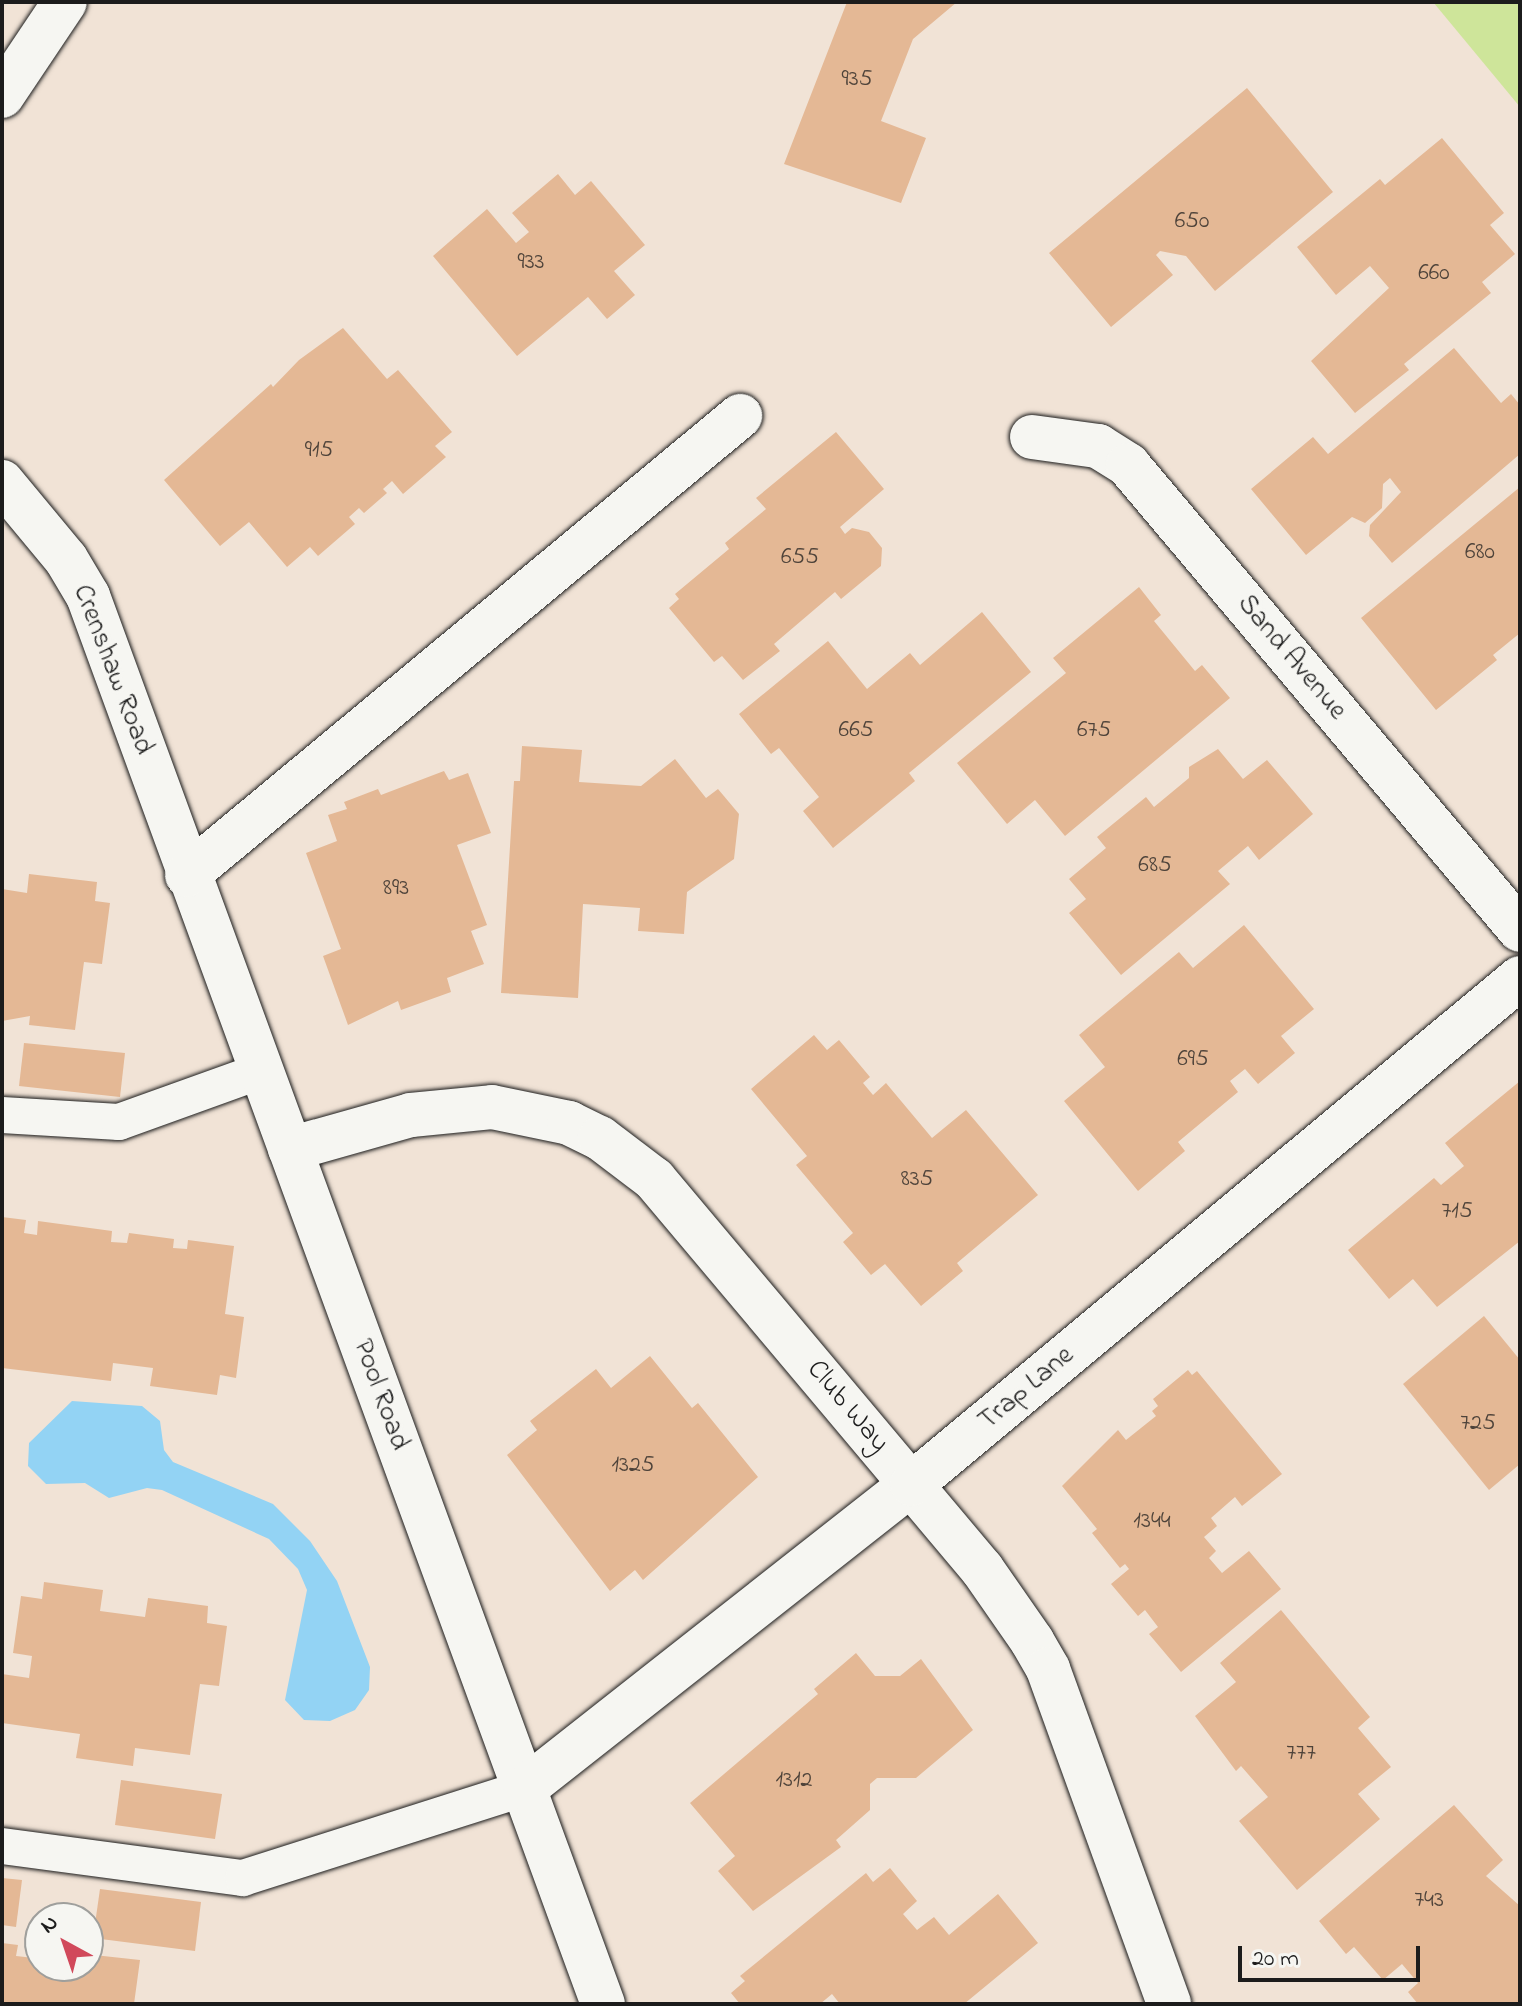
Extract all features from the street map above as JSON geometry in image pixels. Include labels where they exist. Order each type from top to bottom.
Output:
[{"type":"street","points":[[2,96],[65,2]]},
{"type":"street","points":[[187,875],[740,416]]},
{"type":"street","name":"Sand Avenue","points":[[1032,437],[1098,446],[1128,465],[1520,930]]},
{"type":"street","name":"Crenshaw Road","points":[[3,484],[66,559],[88,596],[156,786]]},
{"type":"street","name":"Pool Road","points":[[156,786],[603,2004]]},
{"type":"street","name":"Trap Lane","points":[[525,1788],[912,1484],[1520,978]]},
{"type":"street","name":"Club Way","points":[[290,1149],[452,1108],[534,1112],[600,1138],[654,1179],[912,1484],[1012,1609],[1048,1669],[1169,2004]]},
{"type":"lane","points":[[2,1115],[119,1122],[261,1071]]},
{"type":"lane","points":[[2,1846],[243,1878],[525,1788]]},
{"type":"green space","points":[[1433,2],[1520,2],[1520,107]]},
{"type":"water","points":[[72,1401],[142,1406],[160,1421],[164,1450],[173,1462],[273,1504],[310,1541],[337,1581],[370,1667],[369,1690],[355,1710],[330,1721],[304,1720],[285,1700],[307,1590],[298,1569],[269,1539],[162,1490],[147,1488],[109,1498],[85,1483],[46,1484],[28,1466],[29,1443]]},
{"type":"building","points":[[847,2],[957,2],[913,39],[881,121],[926,138],[901,203],[784,164]]},
{"type":"building","points":[[1247,88],[1333,192],[1215,291],[1186,256],[1160,251],[1156,255],[1173,275],[1111,327],[1049,253]]},
{"type":"building","points":[[1442,138],[1504,213],[1490,225],[1515,254],[1482,282],[1491,293],[1404,364],[1409,370],[1355,413],[1311,361],[1389,288],[1370,266],[1336,295],[1297,247],[1380,179],[1385,185]]},
{"type":"building","points":[[558,174],[575,195],[591,181],[645,245],[614,271],[635,295],[607,319],[588,297],[517,356],[433,256],[487,209],[516,243],[529,232],[512,213]]},
{"type":"building","points":[[343,328],[387,379],[398,370],[452,432],[435,446],[446,457],[403,494],[392,481],[383,489],[387,493],[364,513],[359,508],[349,517],[355,524],[318,556],[310,547],[287,567],[249,522],[220,546],[164,480],[271,384],[273,387],[299,360]]},
{"type":"building","points":[[1454,348],[1501,403],[1511,394],[1520,405],[1520,454],[1392,563],[1369,536],[1370,525],[1401,492],[1390,478],[1383,484],[1382,508],[1365,523],[1352,517],[1306,555],[1251,489],[1313,437],[1328,454]]},
{"type":"building","points":[[836,432],[884,489],[840,527],[845,534],[852,528],[869,532],[882,548],[881,566],[841,599],[835,592],[774,644],[780,651],[743,680],[722,656],[714,662],[669,608],[679,599],[675,594],[729,549],[725,543],[766,509],[756,498]]},
{"type":"building","points":[[1520,487],[1520,633],[1493,655],[1497,660],[1436,710],[1361,618]]},
{"type":"building","points":[[1139,587],[1161,615],[1154,621],[1195,671],[1202,665],[1230,698],[1065,836],[1035,800],[1007,824],[957,763],[1066,673],[1053,658]]},
{"type":"building","points":[[982,612],[1031,672],[909,773],[915,781],[833,848],[803,811],[819,797],[779,748],[771,754],[739,714],[828,641],[867,689],[910,653],[920,665]]},
{"type":"building","points":[[522,746],[582,750],[579,782],[641,786],[675,759],[706,798],[718,789],[739,814],[734,859],[687,892],[684,934],[638,931],[640,908],[583,904],[578,998],[501,993],[514,781],[520,781]]},
{"type":"building","points":[[1218,749],[1243,779],[1267,760],[1313,814],[1259,860],[1248,846],[1218,871],[1230,884],[1121,975],[1069,913],[1086,899],[1069,879],[1106,848],[1097,837],[1146,797],[1154,807],[1189,778],[1189,767]]},
{"type":"building","points":[[444,771],[449,780],[468,773],[491,833],[457,845],[487,925],[471,931],[484,964],[447,978],[451,992],[401,1010],[398,1001],[348,1025],[323,956],[341,949],[306,853],[337,841],[328,815],[347,809],[344,802],[378,789],[381,795]]},
{"type":"building","points":[[29,874],[97,882],[95,901],[110,903],[102,964],[84,962],[75,1030],[29,1025],[30,1016],[2,1021],[2,889],[27,893]]},
{"type":"building","points":[[1244,925],[1314,1009],[1281,1036],[1295,1053],[1258,1084],[1245,1069],[1230,1081],[1238,1092],[1178,1142],[1185,1151],[1138,1191],[1064,1101],[1105,1067],[1079,1035],[1179,952],[1193,968]]},
{"type":"building","points":[[814,1035],[827,1050],[839,1040],[870,1077],[863,1083],[873,1095],[886,1083],[932,1138],[966,1110],[1038,1195],[957,1263],[963,1271],[921,1306],[885,1264],[871,1275],[843,1242],[853,1233],[796,1165],[807,1156],[751,1089]]},
{"type":"building","points":[[24,1043],[125,1053],[120,1097],[19,1086]]},
{"type":"building","points":[[1520,1081],[1520,1241],[1437,1307],[1413,1279],[1389,1299],[1348,1250],[1434,1178],[1441,1185],[1464,1166],[1445,1143]]},
{"type":"building","points":[[2,1217],[26,1220],[24,1233],[37,1235],[38,1221],[112,1231],[111,1242],[127,1243],[129,1233],[174,1239],[173,1248],[187,1249],[188,1240],[234,1246],[225,1314],[244,1317],[236,1378],[220,1375],[217,1395],[150,1386],[153,1368],[113,1363],[111,1381],[2,1368]]},
{"type":"building","points":[[1484,1316],[1520,1360],[1520,1464],[1489,1490],[1403,1384]]},
{"type":"building","points":[[650,1356],[692,1408],[698,1403],[758,1477],[643,1580],[635,1570],[610,1591],[507,1455],[537,1430],[530,1421],[596,1369],[611,1388]]},
{"type":"building","points":[[1188,1370],[1192,1375],[1197,1371],[1282,1474],[1242,1506],[1235,1497],[1211,1518],[1217,1526],[1204,1537],[1216,1551],[1209,1558],[1222,1573],[1249,1551],[1281,1589],[1181,1672],[1149,1634],[1158,1627],[1145,1610],[1138,1616],[1111,1584],[1129,1569],[1125,1564],[1120,1568],[1092,1533],[1097,1529],[1062,1486],[1118,1430],[1126,1440],[1156,1416],[1152,1411],[1158,1406],[1153,1399]]},
{"type":"building","points":[[44,1582],[103,1590],[100,1611],[145,1617],[148,1598],[208,1606],[207,1623],[227,1626],[219,1686],[200,1684],[190,1755],[135,1748],[133,1766],[76,1758],[80,1734],[2,1723],[2,1674],[29,1678],[32,1656],[13,1653],[21,1596],[42,1599]]},
{"type":"building","points":[[1281,1610],[1370,1717],[1358,1728],[1391,1767],[1358,1794],[1380,1819],[1297,1890],[1239,1821],[1268,1797],[1241,1766],[1236,1771],[1195,1716],[1236,1682],[1220,1663]]},
{"type":"building","points":[[856,1653],[875,1676],[900,1676],[921,1659],[973,1730],[916,1778],[877,1778],[870,1784],[870,1810],[836,1840],[841,1847],[753,1911],[718,1871],[735,1856],[690,1803],[818,1694],[814,1689]]},
{"type":"building","points":[[121,1780],[222,1794],[215,1839],[115,1825]]},
{"type":"building","points":[[1454,1805],[1503,1860],[1486,1876],[1520,1906],[1520,2004],[1418,2004],[1408,1992],[1418,1983],[1402,1964],[1383,1980],[1354,1947],[1346,1954],[1319,1921]]},
{"type":"building","points":[[890,1868],[917,1901],[903,1914],[917,1930],[934,1917],[949,1935],[998,1894],[1038,1943],[964,2004],[840,2004],[832,1994],[820,2004],[740,2004],[731,1993],[745,1981],[740,1976],[866,1873],[873,1882]]},
{"type":"building","points":[[2,1878],[22,1880],[16,1927],[2,1925]]},
{"type":"building","points":[[100,1889],[201,1902],[195,1951],[104,1939],[104,1902],[98,1902]]},
{"type":"building","points":[[2,1943],[18,1945],[16,1956],[24,1957],[24,1982],[104,1982],[104,1956],[140,1960],[134,2004],[2,2004]]}]
